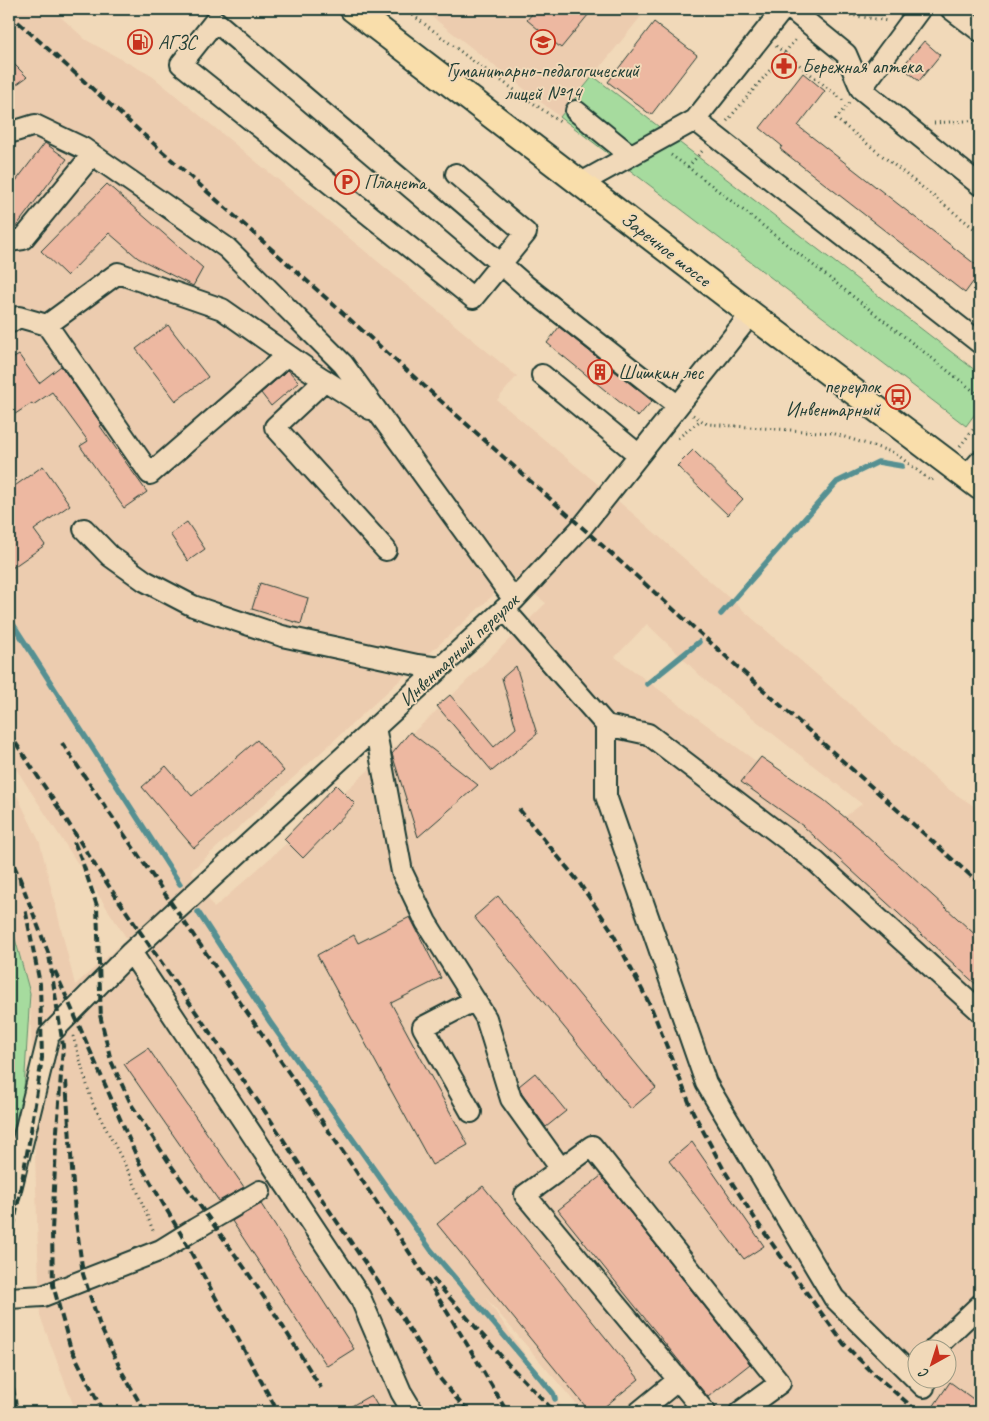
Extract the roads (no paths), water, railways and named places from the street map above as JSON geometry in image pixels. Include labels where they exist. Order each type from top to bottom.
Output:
[{"type":"main road","name":"Заречное шоссе","points":[[354,9],[946,462],[976,475]]},
{"type":"street","points":[[581,183],[695,120],[783,9]]},
{"type":"street","points":[[791,9],[846,54],[861,89],[980,185]]},
{"type":"street","points":[[861,89],[920,9]]},
{"type":"street","points":[[952,9],[980,31]]},
{"type":"street","points":[[456,174],[526,233],[501,264],[473,298],[180,64],[215,21],[501,264],[526,286],[678,406]]},
{"type":"street","points":[[571,119],[630,155]]},
{"type":"street","points":[[695,120],[980,344]]},
{"type":"street","points":[[9,134],[35,125],[83,148],[227,248],[343,364],[380,415],[509,605],[606,725],[606,796],[706,1083],[834,1298],[906,1364]]},
{"type":"street","points":[[9,241],[23,239],[92,155]]},
{"type":"street","points":[[47,324],[118,272],[222,309],[287,355],[380,415]]},
{"type":"street","name":"Инвентарный переулок","points":[[9,1197],[49,1035],[131,952],[509,605],[582,527],[751,314]]},
{"type":"street","points":[[9,323],[18,317],[47,324],[150,474],[287,355]]},
{"type":"street","points":[[542,374],[639,455]]},
{"type":"street","points":[[325,380],[275,428],[386,550]]},
{"type":"street","points":[[84,528],[110,556],[145,581],[193,606],[282,636],[417,665],[440,668]]},
{"type":"street","points":[[606,725],[648,734],[815,861],[980,1011]]},
{"type":"street","points":[[375,727],[402,872],[426,922],[486,1018],[511,1099],[561,1169]]},
{"type":"street","points":[[131,952],[360,1297],[401,1392],[413,1412]]},
{"type":"street","points":[[471,1112],[423,1027],[475,1000]]},
{"type":"street","points":[[705,1412],[525,1195],[592,1146],[780,1383],[740,1412]]},
{"type":"street","points":[[9,1298],[44,1296],[161,1250],[260,1191]]},
{"type":"street","points":[[945,1338],[980,1305]]},
{"type":"street","points":[[639,1412],[678,1380]]},
{"type":"waterway","points":[[721,614],[837,482],[878,462],[902,466]]},
{"type":"waterway","points":[[9,618],[180,884]]},
{"type":"waterway","points":[[647,684],[699,642]]},
{"type":"waterway","points":[[198,912],[270,1022],[431,1250],[553,1393],[555,1399]]},
{"type":"railway","points":[[9,14],[980,884]]},
{"type":"railway","points":[[9,733],[63,816]]},
{"type":"railway","points":[[62,743],[347,1158],[429,1283],[507,1412]]},
{"type":"railway","points":[[519,809],[578,881],[610,928],[651,1007],[693,1112],[724,1170],[759,1225],[844,1344],[875,1375],[918,1412]]},
{"type":"railway","points":[[60,810],[98,870],[266,1113],[402,1317],[436,1374],[468,1412]]},
{"type":"railway","points":[[74,842],[97,906],[101,1020]]},
{"type":"railway","points":[[9,854],[20,879],[21,886]]},
{"type":"railway","points":[[20,879],[49,955],[63,1046],[52,1231],[53,1285],[70,1346],[103,1412]]},
{"type":"railway","points":[[9,1251],[42,1058],[40,984],[25,908]]},
{"type":"railway","points":[[55,971],[140,1164],[182,1236],[278,1412]]},
{"type":"railway","points":[[100,1015],[111,1061],[131,1104],[170,1164],[246,1270],[321,1388]]},
{"type":"railway","points":[[66,1081],[75,1214],[83,1274],[100,1326],[122,1372],[145,1412]]},
{"type":"railway","points":[[433,1279],[509,1365],[552,1409],[558,1412]]},
{"type":"railway","points":[[9,1364],[17,1412]]},
{"type":"place","name":"АГЗС","points":[[140,42]]},
{"type":"place","name":"Гуманитарно-педагогический лицей №14","points":[[543,42]]},
{"type":"place","name":"Бережная аптека","points":[[784,66]]},
{"type":"place","name":"Планета","points":[[347,182]]},
{"type":"place","name":"Шишкин лес","points":[[600,372]]},
{"type":"place","name":"переулок Инвентарный","points":[[898,397]]}]
